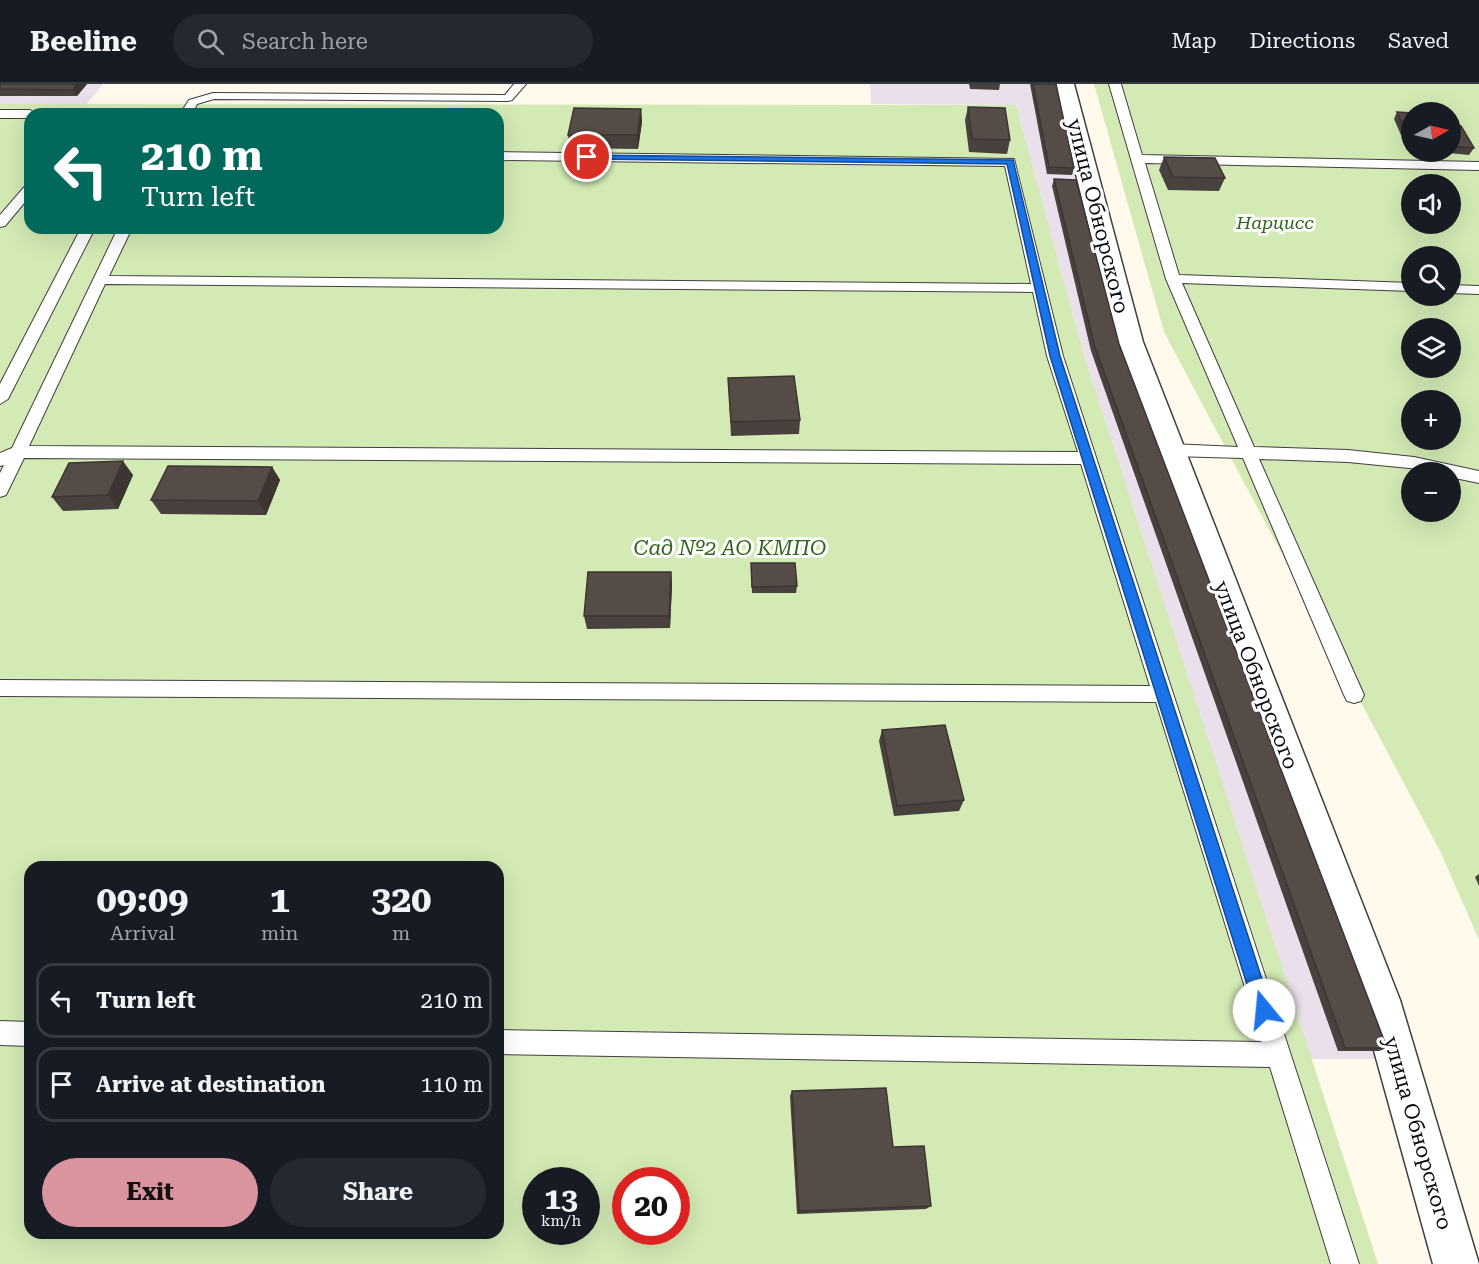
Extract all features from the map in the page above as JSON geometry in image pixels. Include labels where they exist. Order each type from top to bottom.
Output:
[{"type":"street","name":"улица Обнорского","points":[[1064,84],[1130,342],[1380,1000],[1456,1264]]},
{"type":"lane","points":[[190,108],[193,102],[213,96],[508,98],[520,84]]},
{"type":"lane","points":[[1115,84],[1173,279],[1354,695]]},
{"type":"lane","points":[[0,114],[24,114]]},
{"type":"lane","points":[[504,156],[1010,162],[1055,356],[1345,1264]]},
{"type":"lane","points":[[1137,159],[1479,166]]},
{"type":"lane","points":[[0,223],[24,195]]},
{"type":"lane","points":[[0,399],[85,234]]},
{"type":"lane","points":[[0,491],[122,234]]},
{"type":"lane","points":[[1173,279],[1401,287]]},
{"type":"lane","points":[[100,280],[1040,288]]},
{"type":"lane","points":[[1461,289],[1479,290]]},
{"type":"lane","points":[[1172,450],[1381,460],[1414,463],[1479,477]]},
{"type":"lane","points":[[0,459],[19,452],[1088,458]]},
{"type":"lane","points":[[0,688],[1163,694]]},
{"type":"lane","points":[[0,1033],[24,1034]]},
{"type":"lane","points":[[504,1042],[1278,1055]]},
{"type":"shaded area","points":[[0,84],[103,84],[86,105],[0,104]]},
{"type":"shaded area","points":[[870,84],[1058,84],[1121,350],[1390,1059],[1311,1059],[1083,352],[1016,105],[871,104]]},
{"type":"green space","name":"Нарцисс","points":[[1094,84],[1479,84],[1479,940],[1441,853],[1164,332]]},
{"type":"green space","name":"Сад №2 АО КМПО","points":[[0,104],[1016,105],[1083,352],[1378,1264],[0,1264]]},
{"type":"building","points":[[0,84],[77,84],[73,90],[0,89]]},
{"type":"building","points":[[1033,84],[1056,84],[1074,168],[1049,167]]},
{"type":"building","points":[[968,107],[1005,108],[1010,140],[972,139]]},
{"type":"building","points":[[574,108],[641,109],[637,135],[568,135]]},
{"type":"building","points":[[1461,126],[1474,148],[1461,147]]},
{"type":"building","points":[[1164,157],[1215,158],[1225,178],[1173,177]]},
{"type":"building","points":[[1054,179],[1076,180],[1119,344],[1387,1048],[1345,1048],[1094,344]]},
{"type":"building","points":[[794,376],[800,420],[731,422],[728,378]]},
{"type":"building","points":[[123,461],[108,495],[52,497],[69,463]]},
{"type":"building","points":[[168,466],[272,467],[258,501],[151,500]]},
{"type":"building","points":[[751,563],[795,563],[797,586],[752,587]]},
{"type":"building","points":[[588,572],[671,572],[669,616],[584,616]]},
{"type":"building","points":[[945,725],[964,800],[897,806],[882,730]]},
{"type":"building","points":[[886,1088],[893,1147],[924,1146],[931,1206],[799,1211],[792,1091]]},
{"type":"route","points":[[587,157],[742,157],[1010,162],[1055,356],[1264,1010]]}]
